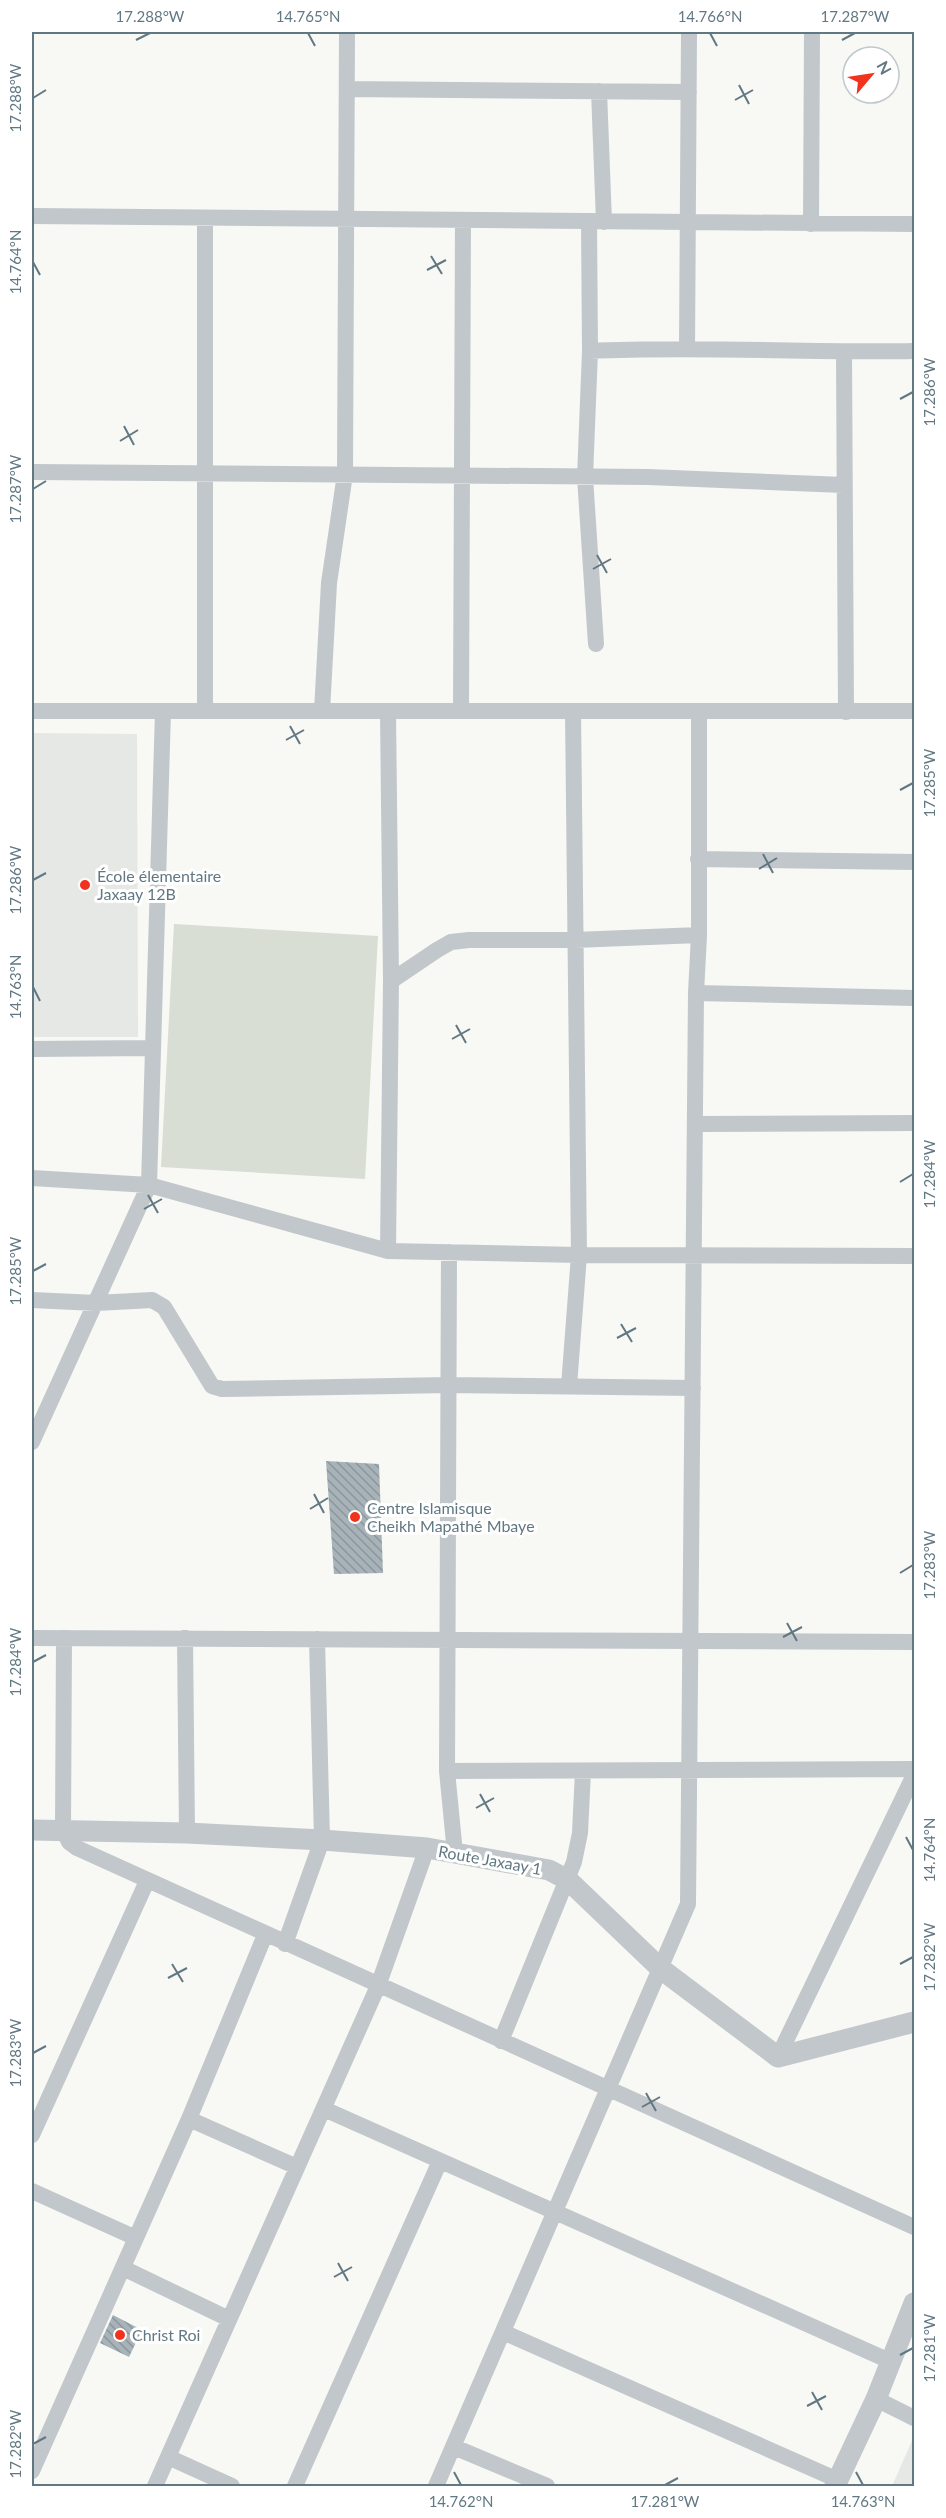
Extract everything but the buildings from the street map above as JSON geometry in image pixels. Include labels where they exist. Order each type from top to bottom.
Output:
[{"type":"street","points":[[322,711],[329,583],[345,474],[347,32]]},
{"type":"street","points":[[687,349],[689,32]]},
{"type":"street","points":[[811,224],[812,32]]},
{"type":"street","points":[[347,88],[689,92]]},
{"type":"street","points":[[596,644],[585,477],[597,221],[599,91]]},
{"type":"street","points":[[32,216],[915,224]]},
{"type":"street","points":[[205,218],[205,711]]},
{"type":"street","points":[[461,711],[463,220]]},
{"type":"street","points":[[590,351],[687,349],[844,353],[915,351]]},
{"type":"street","points":[[844,353],[846,712]]},
{"type":"street","points":[[32,472],[585,477],[844,485]]},
{"type":"street","points":[[32,711],[915,711]]},
{"type":"street","points":[[32,1442],[149,1185],[163,711]]},
{"type":"street","points":[[388,711],[391,981],[388,1251]]},
{"type":"street","points":[[569,1386],[579,1255],[573,711]]},
{"type":"street","points":[[436,2487],[688,1904],[696,993],[699,935],[699,711]]},
{"type":"street","points":[[698,859],[915,862]]},
{"type":"street","points":[[391,981],[451,942],[469,939],[575,940],[699,935]]},
{"type":"street","points":[[696,993],[915,998]]},
{"type":"street","points":[[32,1049],[152,1048]]},
{"type":"street","points":[[695,1124],[915,1123]]},
{"type":"street","points":[[32,1178],[149,1185],[388,1251],[579,1255],[915,1256]]},
{"type":"street","points":[[449,1252],[447,1772],[455,1853]]},
{"type":"street","points":[[32,1300],[96,1303],[152,1300],[164,1307],[212,1386],[222,1389],[449,1385],[693,1388]]},
{"type":"street","points":[[32,1638],[915,1642]]},
{"type":"street","points":[[64,1638],[63,1830],[69,1842],[77,1848],[915,2227]]},
{"type":"street","points":[[185,1638],[187,1833]]},
{"type":"street","points":[[285,1944],[322,1840],[317,1639]]},
{"type":"street","points":[[447,1772],[915,1769]]},
{"type":"street","points":[[501,2041],[568,1880],[580,1833],[583,1771]]},
{"type":"street","points":[[778,2056],[915,1775]]},
{"type":"street","name":"Route Jaxaay 1","points":[[32,1830],[187,1833],[427,1848],[549,1870],[568,1880],[661,1969],[778,2056]]},
{"type":"street","points":[[155,2487],[378,1986],[427,1848]]},
{"type":"street","points":[[32,2135],[147,1881]]},
{"type":"street","points":[[32,2471],[189,2119],[265,1935]]},
{"type":"street","points":[[778,2056],[915,2022]]},
{"type":"street","points":[[324,2109],[554,2214],[892,2362]]},
{"type":"street","points":[[189,2119],[297,2167]]},
{"type":"street","points":[[296,2487],[440,2161]]},
{"type":"street","points":[[32,2191],[136,2238]]},
{"type":"street","points":[[123,2268],[229,2319]]},
{"type":"street","points":[[503,2332],[837,2483],[876,2399],[915,2303]]},
{"type":"street","points":[[876,2399],[915,2418]]},
{"type":"street","points":[[454,2447],[547,2487]]},
{"type":"street","points":[[168,2457],[232,2487]]},
{"type":"shaded area","name":"École élementaire Jaxaay 12B","points":[[32,733],[137,734],[138,1037],[32,1037]]},
{"type":"shaded area","points":[[174,924],[378,936],[365,1179],[161,1167]]},
{"type":"shaded area","points":[[914,2436],[914,2486],[892,2486]]},
{"type":"place","name":"École élementaire Jaxaay 12B","points":[[85,885]]},
{"type":"place","name":"Centre Islamisque Cheikh Mapathé Mbaye","points":[[355,1517]]},
{"type":"place","name":"Christ Roi","points":[[120,2335]]}]
